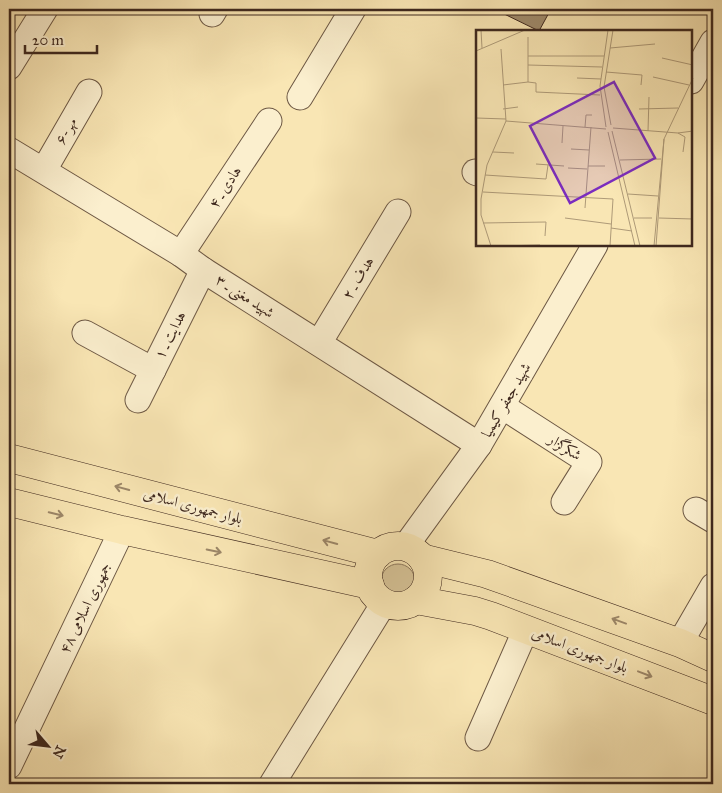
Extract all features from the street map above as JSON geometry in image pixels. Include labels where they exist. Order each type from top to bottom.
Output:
[{"type":"main road","name":"بلوار جمهوری اسلامی","points":[[9,458],[378,554]]},
{"type":"main road","points":[[9,502],[377,594],[392,605],[409,604],[416,600],[424,591],[428,580],[427,569],[414,553]]},
{"type":"main road","points":[[377,594],[368,577],[369,568],[378,554],[395,546],[487,574],[680,643],[713,658]]},
{"type":"main road","points":[[475,611],[465,600],[466,585],[487,574]]},
{"type":"main road","name":"بلوار جمهوری اسلامی","points":[[416,600],[475,611],[713,701]]},
{"type":"street","points":[[9,67],[45,9]]},
{"type":"street","points":[[300,97],[353,9]]},
{"type":"street","points":[[692,79],[713,42]]},
{"type":"street","name":"مهر-۶","points":[[44,170],[89,92]]},
{"type":"street","name":"هادی ـ ۴","points":[[182,254],[269,121]]},
{"type":"street","name":"شهید مغنی ـ ۳","points":[[9,150],[182,254],[204,270],[479,445]]},
{"type":"street","name":"هدف ـ ۲","points":[[319,343],[398,212]]},
{"type":"street","name":"شهید جعفر کیمیا","points":[[414,553],[595,246]]},
{"type":"street","name":"هدایت ـ ۱","points":[[138,400],[204,270]]},
{"type":"street","points":[[85,334],[152,370]]},
{"type":"street","name":"شکرگزار","points":[[502,406],[589,462],[564,502]]},
{"type":"street","name":"جمهوری اسلامی ۴۸","points":[[9,766],[122,530]]},
{"type":"street","points":[[680,643],[713,586]]},
{"type":"street","points":[[272,784],[377,594]]},
{"type":"street","points":[[478,738],[526,629]]},
{"type":"shaded area","points":[[398,564],[405,565],[410,569],[414,574],[414,588],[410,593],[405,597],[398,598],[391,597],[386,593],[382,588],[381,581],[382,574],[386,569],[391,565]]},
{"type":"building","points":[[494,9],[551,9],[540,30]]}]
